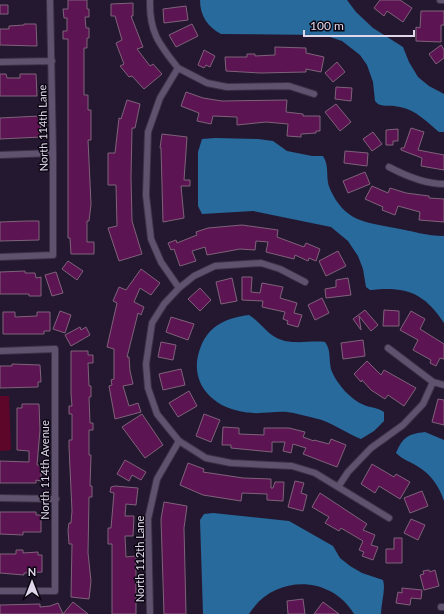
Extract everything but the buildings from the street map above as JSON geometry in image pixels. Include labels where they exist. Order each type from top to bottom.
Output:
[{"type":"street","name":"North 114th Lane","points":[[0,257],[53,255],[52,61],[50,0]]},
{"type":"street","points":[[150,0],[149,16],[157,42],[178,68],[207,83],[227,87],[289,86],[314,94]]},
{"type":"street","points":[[0,62],[52,61]]},
{"type":"street","points":[[178,68],[160,98],[148,132],[146,195],[151,239],[161,262],[178,288]]},
{"type":"street","points":[[0,155],[53,153]]},
{"type":"street","points":[[389,167],[404,175],[434,184],[444,184]]},
{"type":"street","points":[[305,282],[280,269],[261,262],[215,266],[194,276],[178,288],[164,304],[152,323],[146,364],[148,388],[157,414],[178,440],[206,458],[231,463],[292,466],[315,473],[389,518]]},
{"type":"street","points":[[388,348],[433,382],[444,385]]},
{"type":"street","name":"North 114th Avenue","points":[[0,351],[55,349],[56,499],[55,591],[0,592]]},
{"type":"street","points":[[338,487],[348,472],[371,448],[403,425],[423,404],[433,382]]},
{"type":"street","name":"North 112th Lane","points":[[150,614],[148,519],[157,479],[178,440]]},
{"type":"street","points":[[0,498],[56,499]]},
{"type":"shaded area","points":[[0,396],[9,396],[11,450],[0,451]]},
{"type":"water","points":[[200,0],[347,0],[356,12],[373,28],[403,47],[409,62],[418,77],[429,86],[444,94],[444,132],[439,132],[411,111],[400,107],[378,104],[375,101],[373,82],[367,65],[360,55],[342,41],[324,35],[221,34],[212,28],[203,16]]},
{"type":"water","points":[[202,139],[258,139],[273,141],[287,151],[312,156],[323,156],[326,164],[330,189],[342,208],[349,214],[365,222],[444,236],[444,323],[429,304],[413,293],[394,289],[370,290],[366,287],[363,269],[358,256],[348,241],[331,227],[253,211],[202,214],[198,206],[198,152]]},
{"type":"water","points":[[249,315],[272,335],[281,340],[293,342],[325,342],[329,353],[332,372],[341,387],[359,402],[384,412],[384,421],[374,431],[361,439],[332,424],[320,420],[287,412],[244,412],[232,409],[212,398],[204,390],[199,381],[197,358],[201,346],[209,332],[220,323]]},
{"type":"water","points":[[425,432],[444,440],[444,501],[437,485],[422,469],[396,453],[401,443],[407,437]]},
{"type":"water","points":[[213,513],[289,521],[333,546],[340,558],[350,566],[362,573],[383,580],[384,588],[381,614],[354,614],[344,601],[331,592],[317,586],[302,584],[286,586],[272,592],[259,601],[249,614],[203,614],[200,520],[204,514]]}]
